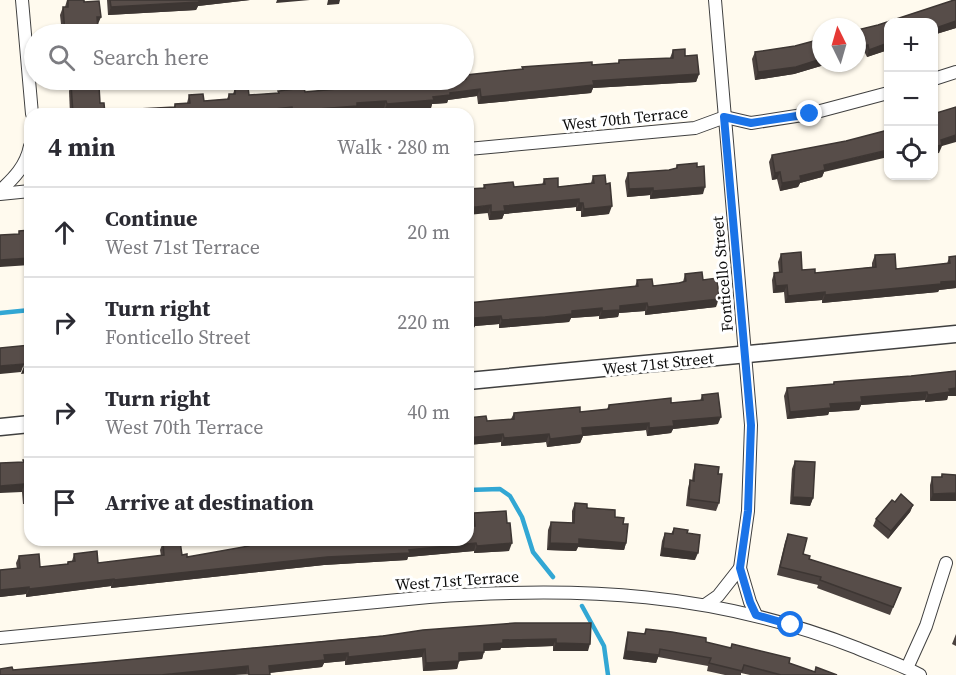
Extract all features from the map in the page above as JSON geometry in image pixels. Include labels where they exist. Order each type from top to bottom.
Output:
[{"type":"street","points":[[22,0],[24,24]]},
{"type":"street","name":"Fonticello Street","points":[[715,0],[751,425],[751,472],[740,568],[756,615]]},
{"type":"street","points":[[938,77],[956,72]]},
{"type":"street","points":[[30,90],[31,108]]},
{"type":"street","points":[[724,117],[751,123],[768,121],[810,114],[884,94]]},
{"type":"street","name":"West 70th Terrace","points":[[474,148],[695,128],[724,117]]},
{"type":"street","points":[[0,193],[16,177],[24,164]]},
{"type":"street","points":[[0,193],[24,191]]},
{"type":"street","name":"West 71st Street","points":[[474,380],[956,334]]},
{"type":"street","points":[[0,427],[24,425]]},
{"type":"street","points":[[907,668],[926,626],[946,563]]},
{"type":"street","points":[[705,605],[718,596],[740,568]]},
{"type":"street","name":"West 71st Terrace","points":[[0,638],[417,598],[500,592],[607,594],[705,605],[756,615],[842,642],[920,675]]},
{"type":"building","points":[[68,0],[99,1],[101,17],[97,17],[98,24],[64,24],[63,7],[68,7]]},
{"type":"building","points":[[110,0],[199,0],[199,2],[111,7]]},
{"type":"building","points":[[956,0],[956,21],[938,27],[938,18],[899,18]]},
{"type":"building","points":[[884,23],[884,44],[869,50],[868,45],[866,46],[866,28]]},
{"type":"building","points":[[812,41],[812,62],[796,67],[758,72],[755,52]]},
{"type":"building","points":[[685,49],[685,56],[697,55],[699,74],[593,81],[594,85],[481,97],[480,89],[474,90],[474,74],[523,69],[522,67],[592,62],[592,65],[619,63],[619,60],[673,58],[673,50]]},
{"type":"building","points":[[71,90],[99,90],[100,103],[104,103],[104,108],[73,108]]},
{"type":"building","points":[[235,90],[248,90],[249,95],[279,93],[278,91],[287,90],[304,90],[305,92],[472,90],[433,97],[434,100],[387,104],[386,101],[357,103],[357,106],[332,108],[157,108],[190,103],[189,95],[203,94],[204,101],[229,99],[229,94],[235,94]]},
{"type":"building","points":[[956,107],[956,135],[941,140],[942,145],[938,146],[938,126],[938,112]]},
{"type":"building","points":[[884,131],[884,151],[824,165],[825,170],[800,176],[801,180],[782,183],[780,172],[775,173],[772,155]]},
{"type":"building","points":[[697,163],[697,167],[704,166],[705,187],[653,191],[653,188],[629,189],[628,173],[669,170],[677,168],[677,165]]},
{"type":"building","points":[[605,175],[606,184],[610,183],[612,206],[584,209],[579,199],[504,206],[505,211],[491,212],[491,205],[474,207],[474,189],[485,188],[484,185],[513,182],[514,187],[545,184],[544,179],[558,178],[558,187],[594,183],[593,176]]},
{"type":"building","points":[[19,231],[24,231],[24,258],[0,260],[0,235],[19,234]]},
{"type":"building","points":[[801,252],[802,270],[815,269],[815,273],[876,267],[875,255],[895,254],[896,269],[950,263],[949,257],[956,256],[956,281],[825,295],[825,292],[788,296],[787,285],[776,286],[774,273],[782,272],[781,254]]},
{"type":"building","points":[[702,272],[703,280],[717,278],[719,299],[648,307],[647,303],[620,306],[620,310],[602,311],[602,308],[545,317],[502,320],[501,316],[475,318],[474,324],[474,302],[638,286],[637,280],[652,279],[653,286],[679,283],[686,281],[685,274]]},
{"type":"building","points":[[24,346],[24,364],[0,366],[0,348]]},
{"type":"building","points":[[956,371],[956,388],[949,389],[950,392],[861,397],[862,402],[830,404],[831,408],[790,412],[787,388]]},
{"type":"building","points":[[718,393],[721,417],[673,421],[674,426],[649,428],[649,423],[582,428],[583,435],[550,439],[549,434],[504,438],[503,434],[474,437],[474,417],[486,416],[487,421],[514,419],[514,413],[580,407],[580,412],[609,409],[609,405],[671,398],[671,403],[703,400],[702,395]]},
{"type":"building","points":[[795,461],[815,462],[813,498],[793,497]]},
{"type":"building","points":[[24,462],[24,484],[0,486],[0,463]]},
{"type":"building","points":[[695,464],[719,467],[718,474],[722,474],[719,503],[689,499],[690,480],[694,481]]},
{"type":"building","points":[[942,474],[956,475],[956,493],[933,494],[932,477],[942,477]]},
{"type":"building","points":[[901,494],[913,505],[891,531],[876,519],[892,500],[895,502]]},
{"type":"building","points":[[575,503],[587,504],[587,508],[615,510],[615,517],[624,518],[623,524],[628,524],[626,543],[579,539],[579,544],[550,543],[551,522],[574,523]]},
{"type":"building","points":[[506,511],[512,543],[477,546],[474,543],[474,513]]},
{"type":"building","points":[[674,528],[700,535],[698,553],[663,548],[665,533],[673,534]]},
{"type":"building","points":[[788,534],[807,538],[803,554],[810,556],[809,559],[901,588],[893,607],[820,580],[821,577],[780,567]]},
{"type":"building","points":[[163,546],[181,546],[182,555],[187,554],[187,557],[249,546],[447,546],[409,550],[410,553],[327,557],[29,589],[29,587],[0,590],[0,570],[20,568],[19,556],[39,554],[40,567],[68,564],[68,562],[75,561],[74,554],[97,551],[98,563],[164,555]]},
{"type":"building","points":[[515,623],[591,623],[590,644],[556,643],[556,639],[503,640],[503,643],[484,644],[484,652],[459,653],[459,661],[426,663],[425,649],[348,657],[348,653],[324,655],[325,660],[269,666],[270,675],[249,675],[248,666],[161,675],[0,675],[0,669],[12,667],[13,670]]},
{"type":"building","points":[[646,629],[706,638],[706,642],[731,648],[732,644],[790,658],[789,663],[815,672],[816,667],[837,675],[781,675],[744,665],[742,671],[709,663],[711,658],[660,649],[659,655],[626,651],[628,632],[645,634]]},
{"type":"waterway","points":[[0,313],[24,311]]},
{"type":"waterway","points":[[474,490],[500,489],[510,496],[522,517],[533,552],[553,577]]},
{"type":"waterway","points":[[582,606],[604,646],[608,675]]},
{"type":"route","points":[[791,625],[756,615],[740,568],[748,511],[751,425],[724,117],[751,123],[810,114]]}]
